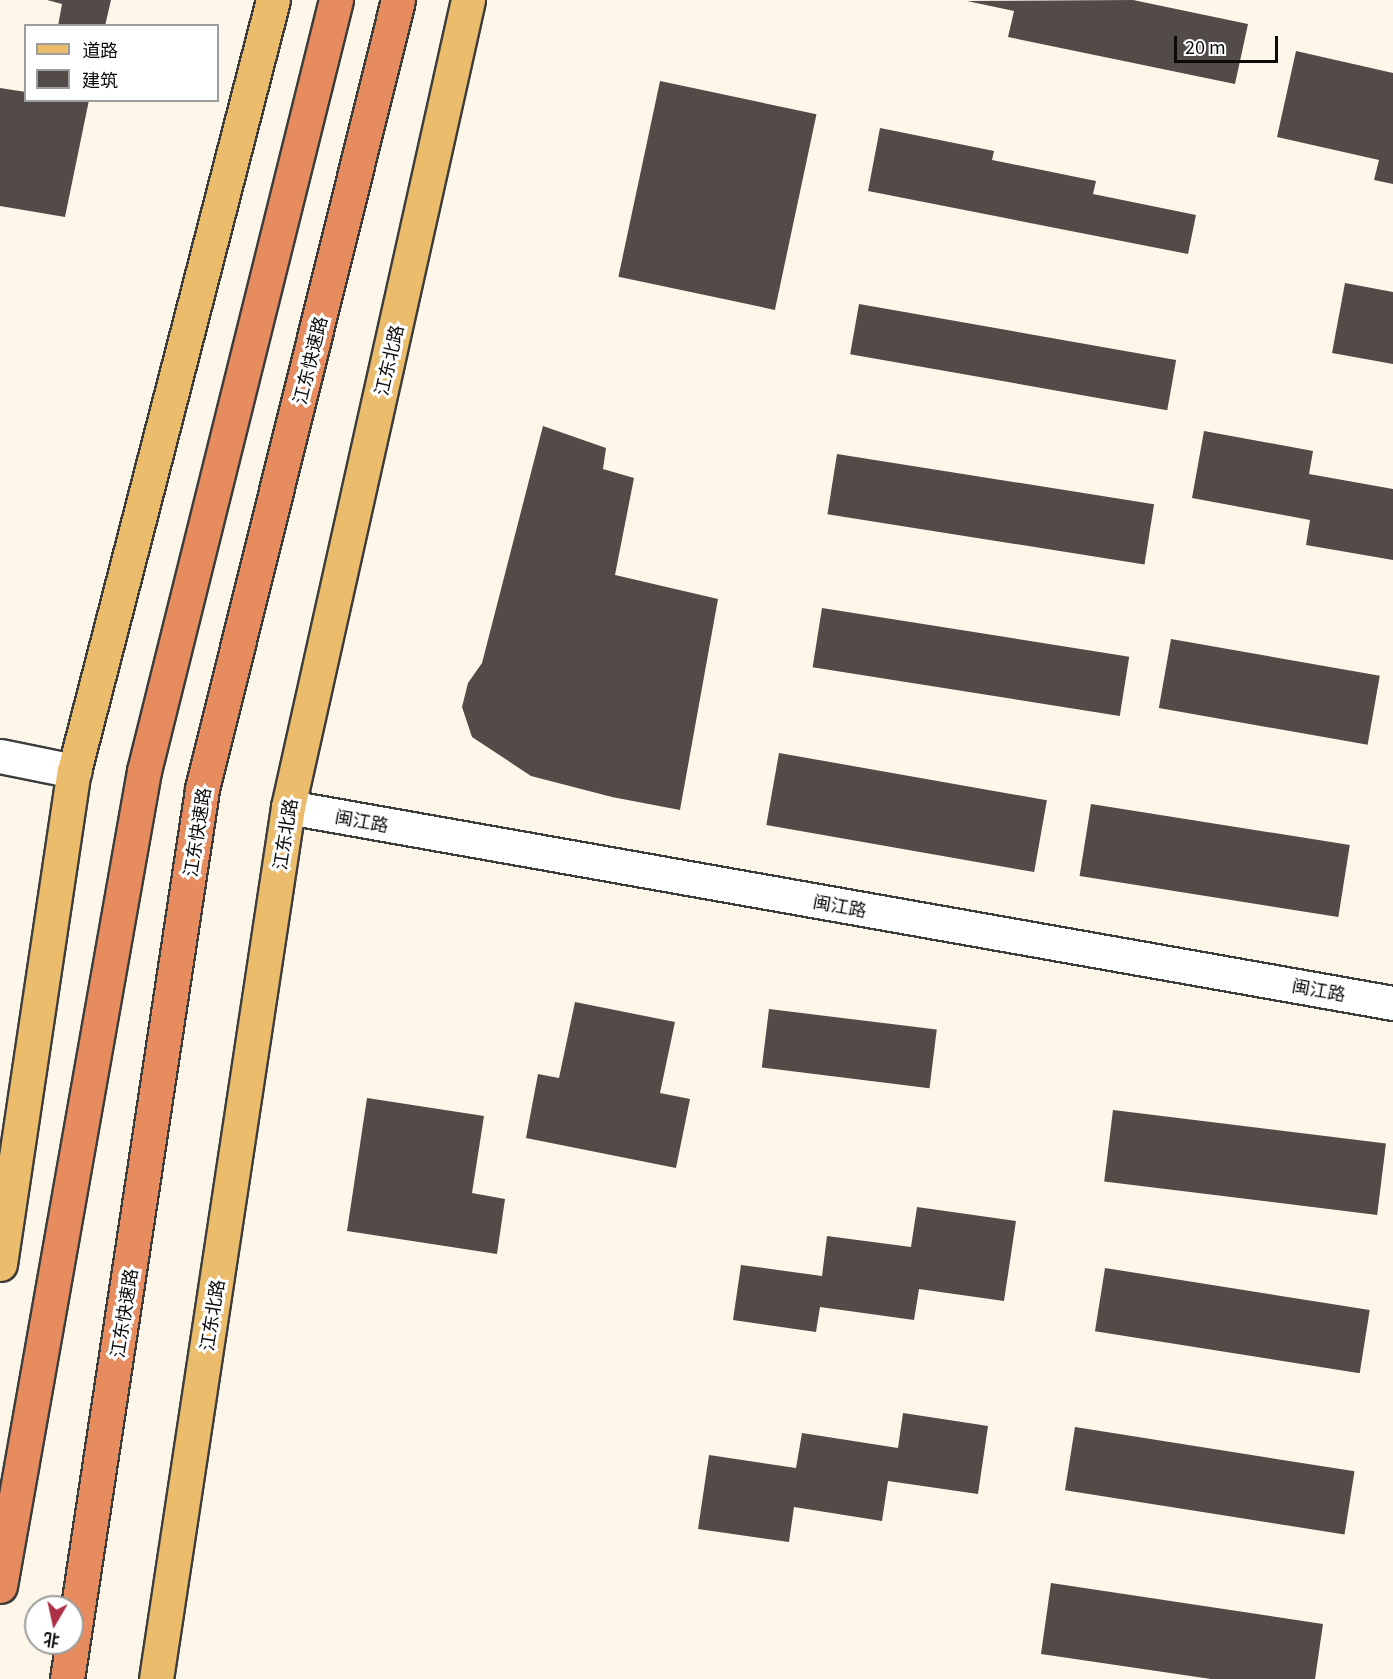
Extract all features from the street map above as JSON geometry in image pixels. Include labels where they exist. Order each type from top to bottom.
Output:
[{"type":"highway","points":[[0,1586],[144,771],[336,0]]},
{"type":"highway","name":"江东快速路","points":[[67,1679],[202,789],[398,0]]},
{"type":"main road","points":[[0,1264],[74,771],[273,0]]},
{"type":"main road","name":"江东北路","points":[[156,1679],[288,807],[468,0]]},
{"type":"street","points":[[0,756],[74,771]]},
{"type":"street","name":"闽江路","points":[[288,807],[1393,1003]]},
{"type":"building","points":[[47,0],[111,0],[105,24],[58,24],[62,4]]},
{"type":"building","points":[[1133,0],[1248,24],[1235,84],[1008,37],[1014,11],[967,1]]},
{"type":"building","points":[[1296,51],[1393,73],[1393,184],[1374,180],[1379,160],[1277,137]]},
{"type":"building","points":[[660,81],[817,114],[775,310],[618,277]]},
{"type":"building","points":[[0,88],[24,92],[24,102],[89,102],[65,217],[0,206]]},
{"type":"building","points":[[880,128],[994,151],[992,160],[1096,181],[1093,194],[1196,215],[1188,254],[868,191]]},
{"type":"building","points":[[1345,283],[1393,292],[1393,364],[1332,353]]},
{"type":"building","points":[[859,304],[1176,360],[1167,410],[850,354]]},
{"type":"building","points":[[543,426],[606,448],[603,469],[634,478],[615,575],[718,599],[680,810],[612,797],[531,776],[472,737],[462,707],[468,683],[482,663]]},
{"type":"building","points":[[1204,431],[1313,451],[1309,474],[1393,489],[1393,560],[1306,545],[1310,520],[1192,498]]},
{"type":"building","points":[[837,454],[1154,504],[1145,564],[827,514]]},
{"type":"building","points":[[822,608],[1129,657],[1120,716],[813,667]]},
{"type":"building","points":[[1171,639],[1380,676],[1368,745],[1159,708]]},
{"type":"building","points":[[779,753],[1047,800],[1034,872],[766,825]]},
{"type":"building","points":[[1091,804],[1350,845],[1338,917],[1080,876]]},
{"type":"building","points":[[575,1002],[675,1022],[660,1093],[690,1099],[676,1168],[526,1138],[538,1074],[559,1078]]},
{"type":"building","points":[[769,1009],[937,1030],[930,1088],[762,1068]]},
{"type":"building","points":[[367,1098],[484,1116],[472,1193],[505,1199],[497,1254],[347,1231]]},
{"type":"building","points":[[1113,1110],[1386,1144],[1377,1215],[1104,1181]]},
{"type":"building","points":[[917,1207],[1016,1221],[1004,1301],[919,1289],[914,1320],[820,1307],[816,1332],[733,1320],[741,1265],[822,1276],[827,1236],[911,1247]]},
{"type":"building","points":[[1105,1268],[1370,1310],[1360,1373],[1095,1331]]},
{"type":"building","points":[[903,1413],[988,1426],[978,1494],[888,1481],[882,1521],[794,1507],[789,1542],[698,1529],[709,1455],[796,1468],[802,1433],[898,1448]]},
{"type":"building","points":[[1075,1427],[1355,1471],[1345,1534],[1065,1490]]},
{"type":"building","points":[[1051,1583],[1323,1624],[1315,1679],[1211,1679],[1041,1654]]}]
